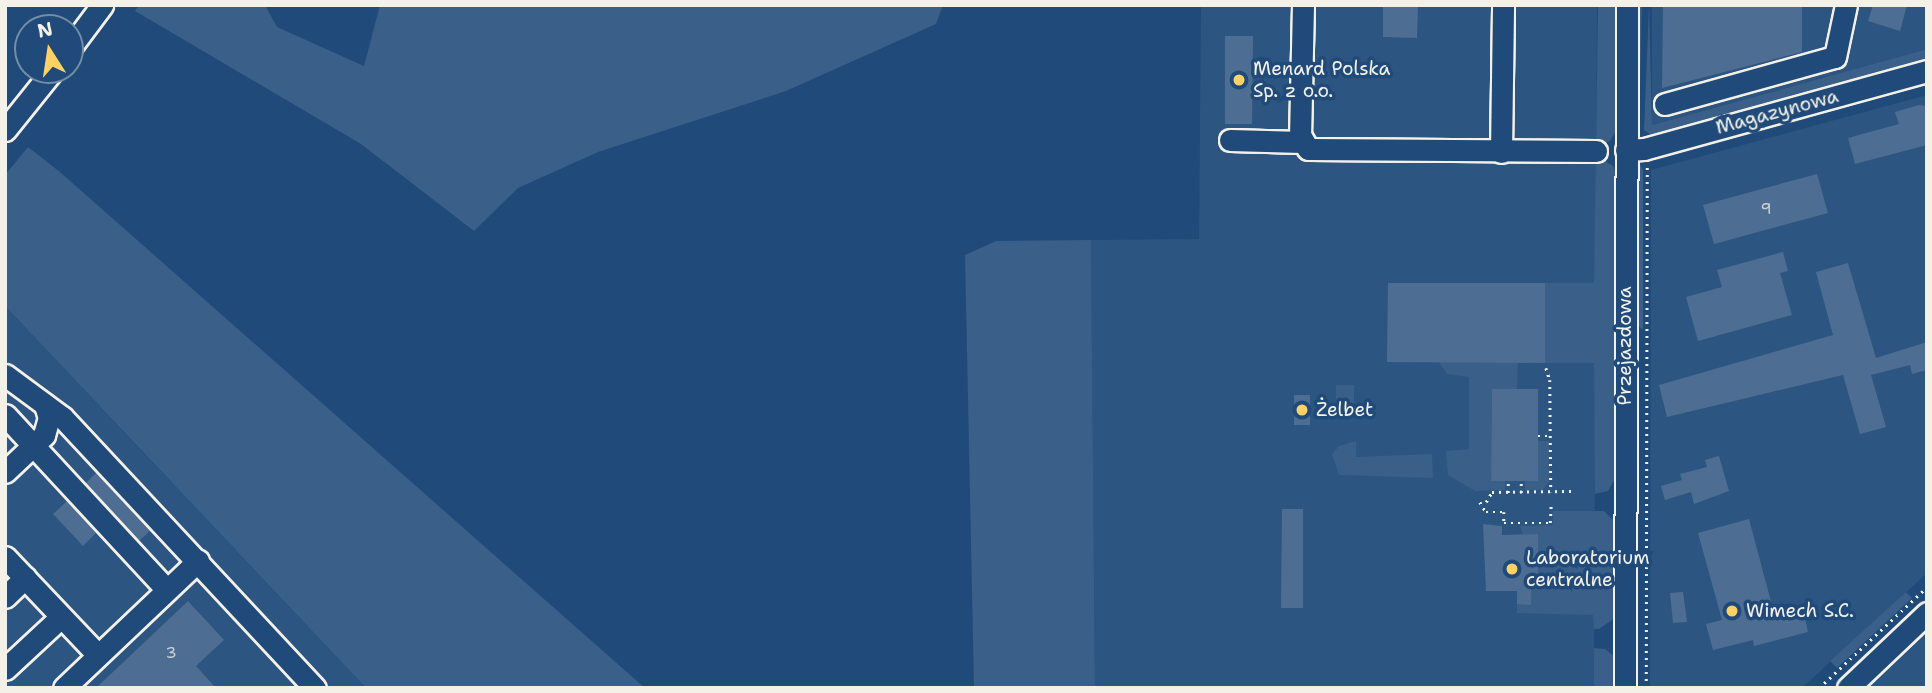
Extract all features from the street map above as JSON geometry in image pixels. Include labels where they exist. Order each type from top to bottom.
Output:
[{"type":"street","points":[[84,29],[102,5]]},
{"type":"street","points":[[1303,5],[1302,142],[1308,149],[1596,151]]},
{"type":"street","points":[[1501,152],[1503,5]]},
{"type":"street","name":"Przejazdowa","points":[[1625,688],[1635,149],[1627,5]]},
{"type":"street","points":[[1665,104],[1835,57],[1846,5]]},
{"type":"street","name":"Magazynowa","points":[[1635,149],[1927,71]]},
{"type":"street","points":[[5,130],[42,84]]},
{"type":"street","points":[[1230,140],[1302,142]]},
{"type":"street","points":[[5,374],[45,405],[198,561],[315,688]]},
{"type":"street","points":[[5,472],[33,446],[48,427],[45,405]]},
{"type":"street","points":[[5,415],[167,590]]},
{"type":"street","points":[[5,557],[98,655]]},
{"type":"street","points":[[64,688],[198,561]]},
{"type":"street","points":[[5,597],[25,578]]},
{"type":"street","points":[[1848,688],[1927,613]]},
{"type":"street","points":[[5,669],[61,617]]},
{"type":"path","points":[[1635,149],[1646,688]]},
{"type":"path","points":[[1546,368],[1551,492]]},
{"type":"path","points":[[1538,436],[1550,436]]},
{"type":"path","points":[[1508,481],[1508,492]]},
{"type":"path","points":[[1521,481],[1521,493]]},
{"type":"path","points":[[1486,502],[1492,492],[1572,491]]},
{"type":"path","points":[[1480,502],[1486,512],[1504,512],[1504,523],[1550,523],[1551,502]]},
{"type":"path","points":[[1819,688],[1927,587]]},
{"type":"shaded area","points":[[139,5],[265,5],[277,27],[364,66],[380,5],[943,5],[936,24],[786,91],[598,152],[518,188],[474,231],[361,144],[135,11]]},
{"type":"shaded area","points":[[1201,5],[1597,5],[1594,688],[1095,688],[1091,240],[1199,239]]},
{"type":"shaded area","points":[[1598,5],[1619,5],[1617,129],[1610,141],[1596,147]]},
{"type":"shaded area","points":[[1635,5],[1642,5],[1639,126],[1636,124]]},
{"type":"shaded area","points":[[1649,5],[1652,125],[1927,49],[1927,67],[1655,138],[1644,130]]},
{"type":"shaded area","points":[[1652,5],[1927,5],[1927,49],[1652,125]]},
{"type":"shaded area","points":[[1927,95],[1927,573],[1802,688],[1650,688],[1651,170]]},
{"type":"shaded area","points":[[1803,115],[1809,118],[1657,160],[1654,153]]},
{"type":"shaded area","points":[[28,147],[60,172],[645,688],[366,688],[5,306],[5,175]]},
{"type":"shaded area","points":[[1596,155],[1613,166],[1617,176],[1617,475],[1608,491],[1595,494],[1594,363],[1545,363],[1545,283],[1594,283]]},
{"type":"shaded area","points":[[1640,164],[1643,171],[1643,330],[1636,324],[1635,172]]},
{"type":"shaded area","points":[[1091,240],[1095,688],[974,688],[965,255],[996,241]]},
{"type":"shaded area","points":[[5,306],[133,442],[366,688],[5,688]]},
{"type":"shaded area","points":[[1439,362],[1518,363],[1517,389],[1492,389],[1491,481],[1505,481],[1505,490],[1475,491],[1448,475],[1446,451],[1469,449],[1469,377],[1447,374]]},
{"type":"shaded area","points":[[1336,385],[1354,385],[1354,414],[1336,414]]},
{"type":"shaded area","points":[[1356,441],[1356,457],[1432,454],[1433,478],[1339,475],[1332,454],[1339,446]]},
{"type":"shaded area","points":[[1538,441],[1549,441],[1549,482],[1543,490],[1525,490],[1525,481],[1538,481]]},
{"type":"shaded area","points":[[1553,511],[1604,511],[1616,523],[1618,607],[1612,620],[1599,629],[1594,629],[1593,615],[1517,613],[1517,604],[1531,604],[1531,575],[1538,575],[1520,526],[1553,525]]},
{"type":"shaded area","points":[[1906,592],[1912,598],[1837,668],[1830,661]]},
{"type":"shaded area","points":[[1927,633],[1927,688],[1869,688]]},
{"type":"shaded area","points":[[1594,648],[1605,649],[1615,657],[1618,688],[1594,688]]},
{"type":"building","points":[[1383,5],[1418,5],[1417,38],[1383,37]]},
{"type":"building","points":[[1663,5],[1802,5],[1802,52],[1662,88]]},
{"type":"building","points":[[1873,5],[1907,5],[1900,31],[1868,21]]},
{"type":"building","name":"Menard Polska Sp. z o.o.","points":[[1225,36],[1253,36],[1252,124],[1225,124]]},
{"type":"building","points":[[1919,105],[1927,106],[1927,145],[1855,164],[1848,138],[1899,124],[1895,112]]},
{"type":"building","points":[[1817,174],[1828,213],[1714,244],[1703,205]]},
{"type":"building","points":[[1783,252],[1788,271],[1780,273],[1792,315],[1698,341],[1686,297],[1722,287],[1717,270]]},
{"type":"building","points":[[1848,263],[1876,358],[1927,342],[1927,370],[1912,374],[1910,365],[1871,375],[1886,427],[1860,434],[1843,375],[1667,417],[1659,385],[1833,335],[1816,272]]},
{"type":"building","points":[[1388,283],[1545,283],[1545,363],[1387,362]]},
{"type":"building","points":[[1492,389],[1538,389],[1538,481],[1491,481]]},
{"type":"building","name":"Żelbet","points":[[1294,395],[1310,395],[1310,425],[1294,425]]},
{"type":"building","points":[[1719,456],[1729,491],[1694,504],[1691,492],[1665,500],[1661,486],[1682,480],[1680,474],[1707,467],[1705,460]]},
{"type":"building","points":[[96,473],[150,531],[139,541],[86,483]]},
{"type":"building","points":[[67,501],[96,533],[83,546],[53,514]]},
{"type":"building","points":[[1282,509],[1303,509],[1303,608],[1281,608]]},
{"type":"building","points":[[1749,519],[1774,613],[1802,606],[1808,632],[1754,646],[1753,640],[1713,650],[1706,624],[1722,620],[1698,533]]},
{"type":"building","name":"Laboratorium centralne","points":[[1483,524],[1502,526],[1502,535],[1538,534],[1538,575],[1531,575],[1531,605],[1517,604],[1517,591],[1486,591]]},
{"type":"building","points":[[1683,592],[1687,622],[1673,623],[1670,593]]},
{"type":"building","points":[[188,601],[224,640],[196,666],[216,688],[96,688]]},
{"type":"place","name":"Menard Polska Sp. z o.o.","points":[[1239,80]]},
{"type":"place","name":"Żelbet","points":[[1302,410]]},
{"type":"place","name":"Laboratorium centralne","points":[[1512,569]]},
{"type":"place","name":"Wimech S.C.","points":[[1732,611]]}]
